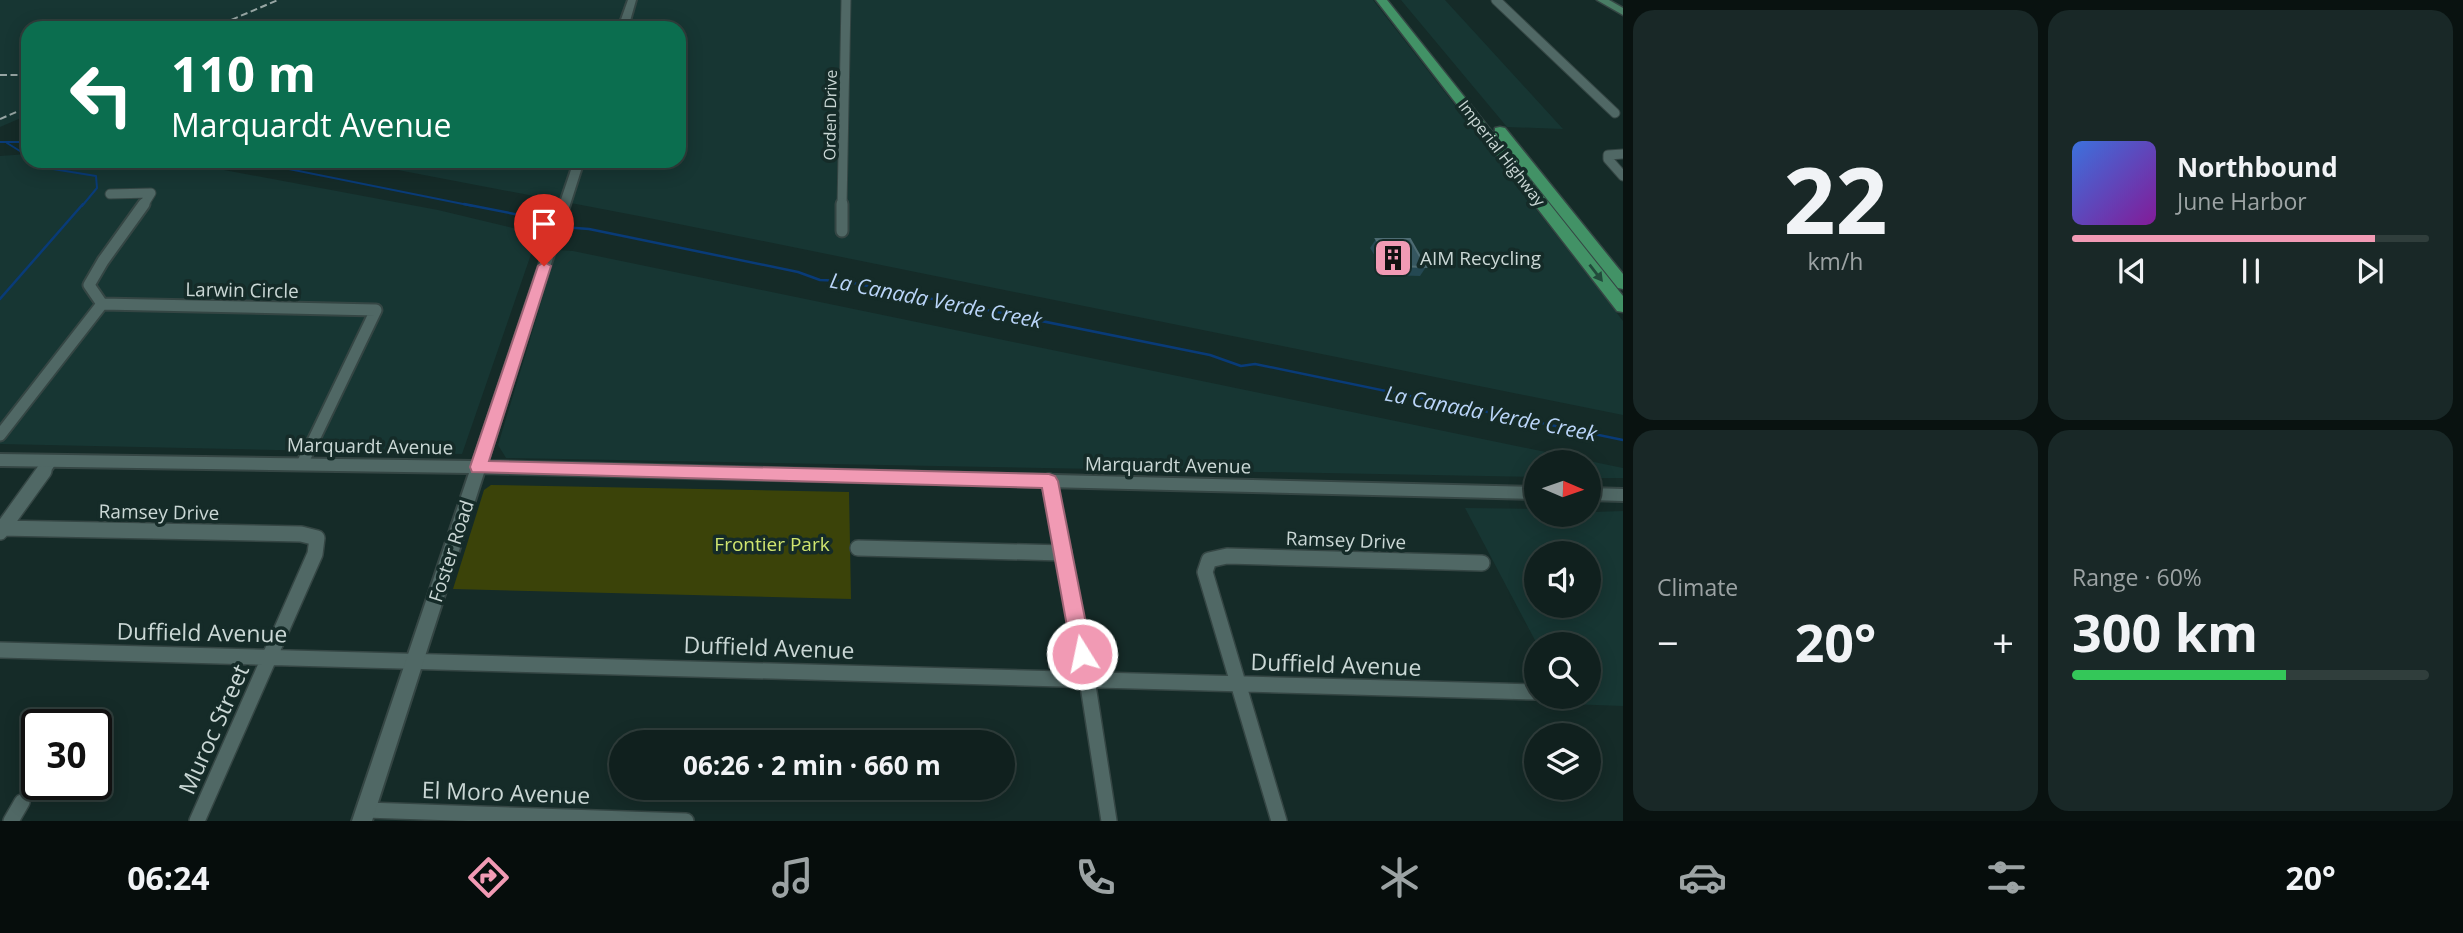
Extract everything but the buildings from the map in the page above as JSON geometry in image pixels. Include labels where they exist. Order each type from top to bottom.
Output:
[{"type":"main road","name":"Imperial Highway","points":[[1381,0],[1623,307]]},
{"type":"main road","name":"Imperial Highway","points":[[1393,0],[1623,284]]},
{"type":"main road","points":[[1602,0],[1623,12]]},
{"type":"main road","points":[[1614,0],[1623,5]]},
{"type":"street","points":[[625,21],[632,0]]},
{"type":"street","name":"Orden Drive","points":[[842,231],[846,0]]},
{"type":"street","points":[[1496,0],[1615,113]]},
{"type":"street","points":[[1623,154],[1608,155],[1608,159],[1623,176]]},
{"type":"street","name":"Foster Road","points":[[364,816],[577,168]]},
{"type":"street","points":[[0,435],[102,304],[89,285],[97,268],[143,209],[151,193],[110,194]]},
{"type":"street","name":"Larwin Circle","points":[[102,304],[376,310],[302,464]]},
{"type":"street","name":"Marquardt Avenue","points":[[0,460],[478,467],[1524,493]]},
{"type":"street","points":[[1,529],[51,461]]},
{"type":"street","points":[[1049,481],[1087,679],[1109,821]]},
{"type":"street","points":[[1601,495],[1623,495]]},
{"type":"street","name":"Ramsey Drive","points":[[1,529],[300,534],[317,538]]},
{"type":"street","name":"Muroc Street","points":[[197,821],[315,554],[317,538]]},
{"type":"street","points":[[858,548],[1064,553]]},
{"type":"street","name":"Ramsey Drive","points":[[1237,684],[1205,572],[1209,560],[1227,556],[1482,563]]},
{"type":"street","name":"Duffield Avenue","points":[[0,650],[1524,692]]},
{"type":"street","points":[[1237,684],[1279,821]]},
{"type":"street","points":[[11,821],[22,802]]},
{"type":"street","name":"El Moro Avenue","points":[[364,816],[686,821]]},
{"type":"shaded area","points":[[0,0],[1373,0],[1623,321],[1623,415],[644,217],[388,168],[686,168],[686,21],[21,21],[21,118],[0,127]]},
{"type":"shaded area","points":[[1401,0],[1445,0],[1563,129],[1507,127]]},
{"type":"shaded area","points":[[21,154],[21,168],[213,168],[438,210],[538,234],[462,454],[0,444],[0,156]]},
{"type":"shaded area","points":[[557,250],[573,251],[1536,450],[1524,450],[1524,477],[506,458],[498,445]]},
{"type":"shaded area","points":[[1601,463],[1623,468],[1623,478],[1601,478]]},
{"type":"shaded area","points":[[1465,508],[1524,509],[1524,527],[1601,527],[1601,512],[1623,511],[1623,706],[1601,705],[1601,632],[1531,632]]},
{"type":"green space","name":"Frontier Park","points":[[491,485],[849,492],[851,599],[453,589],[484,490]]},
{"type":"waterway","name":"La Canada Verde Creek","points":[[0,142],[21,142]]},
{"type":"waterway","points":[[7,143],[21,152]]},
{"type":"waterway","points":[[51,168],[96,176],[97,188],[82,206]]},
{"type":"waterway","name":"La Canada Verde Creek","points":[[284,168],[473,206]]},
{"type":"waterway","points":[[0,299],[83,204]]},
{"type":"waterway","name":"La Canada Verde Creek","points":[[464,204],[540,219],[555,226]]},
{"type":"waterway","name":"La Canada Verde Creek","points":[[562,227],[589,229],[798,272],[820,280],[843,281],[1210,355],[1241,366],[1255,364],[1623,440]]},
{"type":"railway","points":[[228,21],[278,0]]},
{"type":"railway","points":[[0,75],[21,75]]},
{"type":"railway","points":[[0,119],[21,110]]},
{"type":"place","name":"AIM Recycling","points":[[1393,258]]},
{"type":"route","points":[[544,266],[478,467],[1049,481],[1082,654]]}]
